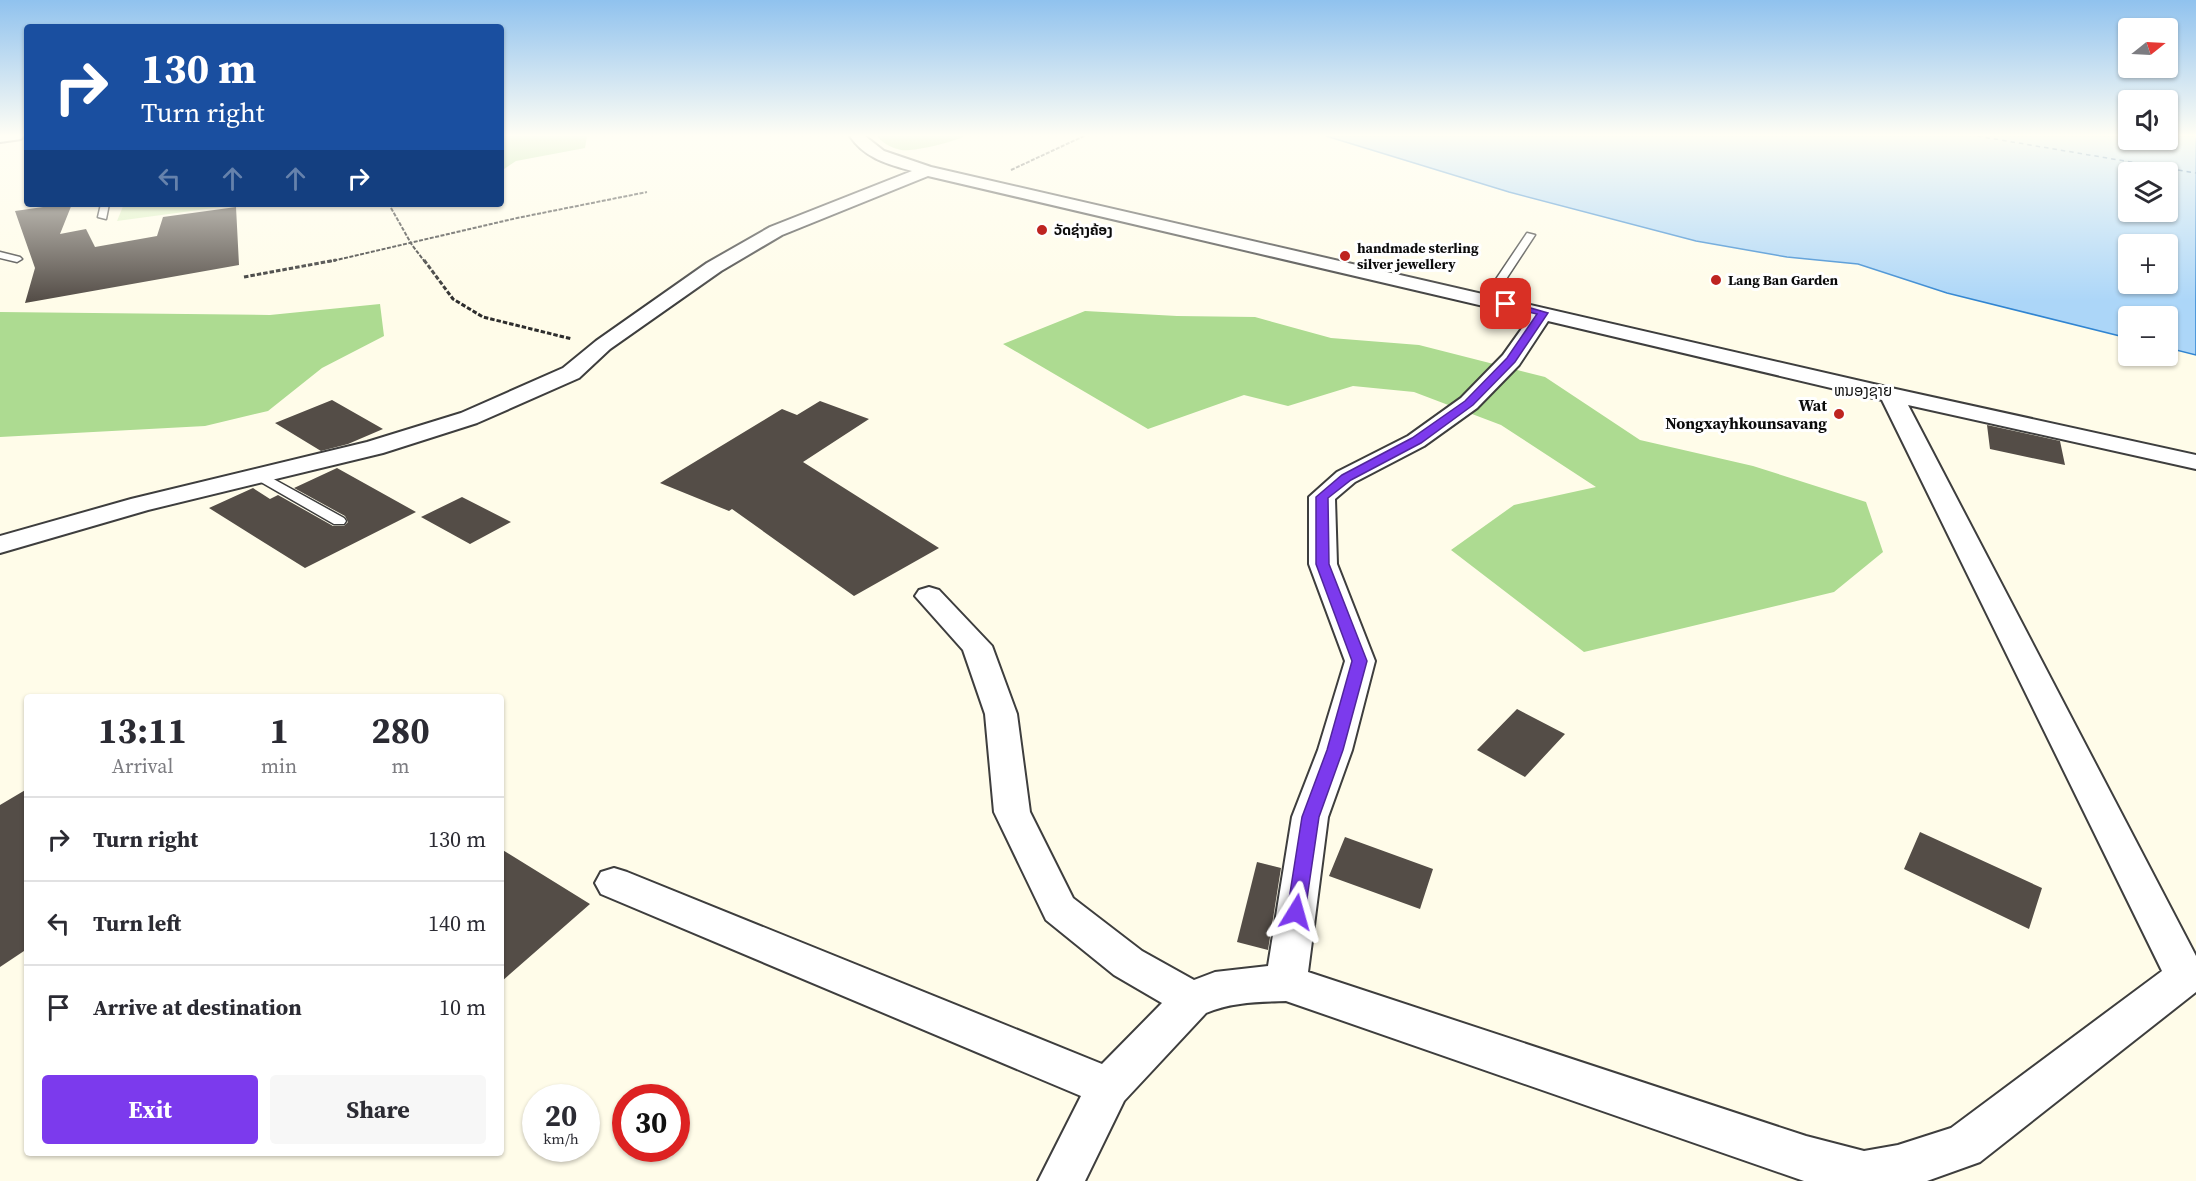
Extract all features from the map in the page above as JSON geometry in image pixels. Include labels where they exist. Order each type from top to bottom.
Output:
[{"type":"street","points":[[0,545],[140,504],[374,448],[469,418],[571,373],[603,345],[714,267],[776,231],[876,191]]},
{"type":"street","points":[[1019,191],[1891,395],[2196,462]]},
{"type":"street","points":[[1286,983],[1310,817],[1335,750],[1360,661],[1323,564],[1322,497],[1346,477],[1416,441],[1469,403],[1511,360],[1543,313]]},
{"type":"street","points":[[1061,1181],[1109,1087],[1192,1000],[1215,990],[1247,985],[1286,983],[1806,1159],[1864,1174],[1898,1168],[1930,1169],[1964,1146],[2190,975],[1891,395]]},
{"type":"street","points":[[929,596],[977,646],[1001,714],[1012,812],[1059,909],[1128,963],[1192,1000]]},
{"type":"street","points":[[614,884],[1109,1087]]},
{"type":"lane","points":[[103,217],[105,207]]},
{"type":"lane","points":[[1487,300],[1530,235]]},
{"type":"lane","points":[[0,255],[17,259]]},
{"type":"lane","points":[[258,475],[339,521]]},
{"type":"path","points":[[244,277],[308,268],[501,222],[647,192]]},
{"type":"path","points":[[391,208],[412,245],[453,299],[483,317],[554,336],[603,345]]},
{"type":"green space","points":[[123,207],[221,207],[117,221]]},
{"type":"green space","points":[[380,304],[384,336],[322,368],[268,411],[205,426],[0,437],[0,312],[270,315]]},
{"type":"green space","points":[[1085,311],[1255,317],[1331,338],[1419,345],[1545,377],[1640,440],[1753,466],[1866,502],[1883,552],[1834,592],[1584,652],[1451,550],[1514,505],[1596,487],[1501,425],[1414,392],[1353,386],[1288,406],[1244,395],[1148,429],[1003,344]]},
{"type":"water","points":[[1506,191],[2118,191],[2118,222],[2178,222],[2178,191],[2196,191],[2196,355],[2178,350],[2178,306],[2118,306],[2118,336],[1947,293],[1858,264],[1787,257],[1696,241]]},
{"type":"building","points":[[43,207],[71,207],[60,234],[86,229],[95,247],[157,236],[163,217],[236,207],[239,265],[25,303],[35,268],[15,211]]},
{"type":"building","points":[[332,400],[383,429],[348,444],[321,451],[275,423]]},
{"type":"building","points":[[820,401],[869,419],[803,462],[939,548],[854,596],[732,509],[729,511],[660,483],[782,409],[797,415]]},
{"type":"building","points":[[1987,425],[2060,441],[2065,465],[1990,449]]},
{"type":"building","points":[[337,468],[416,512],[305,568],[209,508],[253,488],[270,499],[278,495],[333,526],[344,526],[348,522],[345,516],[294,488]]},
{"type":"building","points":[[462,497],[511,522],[470,544],[421,517]]},
{"type":"building","points":[[1517,709],[1565,734],[1525,777],[1477,750]]},
{"type":"building","points":[[24,791],[24,951],[0,967],[0,805]]},
{"type":"building","points":[[1920,832],[2042,888],[2029,929],[1904,869]]},
{"type":"building","points":[[1345,837],[1433,869],[1420,909],[1329,876]]},
{"type":"building","points":[[504,851],[590,904],[504,979]]},
{"type":"building","points":[[1257,862],[1281,868],[1268,950],[1237,942]]},
{"type":"place","name":"ວັດຊ່າງຄ້ອງ","points":[[1042,230]]},
{"type":"place","name":"handmade sterling silver jewellery","points":[[1345,256]]},
{"type":"place","name":"Lang Ban Garden","points":[[1716,280]]},
{"type":"place","name":"Wat Nongxayhkounsavang","points":[[1839,414]]},
{"type":"district","name":"ຫນອງຊາຍ","points":[[1863,390]]},
{"type":"route","points":[[1296,912],[1310,817],[1335,750],[1360,661],[1323,564],[1322,497],[1346,477],[1416,441],[1469,403],[1511,360],[1543,313],[1506,304]]}]
